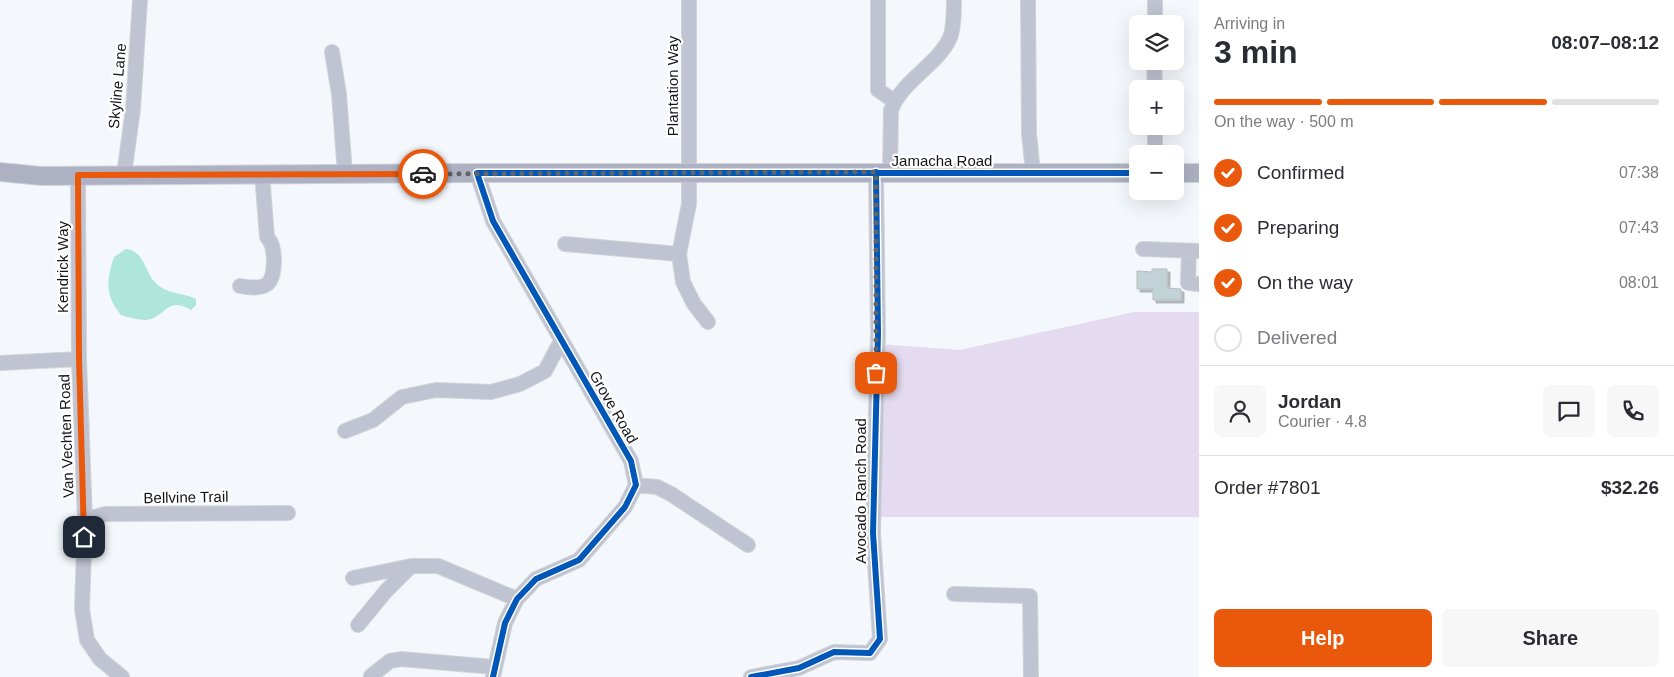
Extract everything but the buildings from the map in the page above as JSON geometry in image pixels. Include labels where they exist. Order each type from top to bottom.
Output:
[{"type":"main road","name":"Jamacha Road","points":[[0,172],[41,176],[688,172],[1129,173]]},
{"type":"main road","points":[[1184,173],[1199,173]]},
{"type":"street","name":"Skyline Lane","points":[[124,175],[133,109],[140,0]]},
{"type":"street","name":"Plantation Way","points":[[678,254],[690,204],[688,172],[688,0]]},
{"type":"street","points":[[878,0],[878,90],[894,101]]},
{"type":"street","points":[[883,172],[894,101],[946,43],[953,22],[954,0]]},
{"type":"street","points":[[1028,0],[1029,133],[1033,173]]},
{"type":"street","points":[[1154,0],[1154,15]]},
{"type":"street","points":[[332,52],[339,94],[345,174]]},
{"type":"street","name":"Avocado Ranch Road","points":[[751,677],[800,668],[834,652],[870,653],[880,639],[873,533],[883,172]]},
{"type":"street","name":"Grove Road","points":[[477,173],[493,220],[631,461],[636,485]]},
{"type":"street","points":[[240,286],[260,288],[272,280],[274,276],[273,244],[267,237],[262,174]]},
{"type":"street","name":"Kendrick Way","points":[[78,175],[79,359]]},
{"type":"street","points":[[565,244],[678,254],[683,282],[694,304],[708,322]]},
{"type":"street","points":[[1143,249],[1194,251],[1188,283],[1199,284]]},
{"type":"street","points":[[345,431],[373,420],[402,397],[436,390],[491,392],[520,384],[545,371],[561,341]]},
{"type":"street","points":[[0,363],[79,359]]},
{"type":"street","name":"Van Vechten Road","points":[[79,359],[85,520],[82,609],[87,640],[100,659],[122,677]]},
{"type":"street","points":[[371,676],[390,661],[400,659],[493,672],[505,623],[517,599],[536,579],[579,560],[625,506],[636,485],[657,488],[671,494],[748,545]]},
{"type":"street","name":"Bellvine Trail","points":[[85,520],[105,514],[288,513]]},
{"type":"street","points":[[353,578],[411,566],[438,566],[517,599]]},
{"type":"street","points":[[358,625],[386,591],[411,566]]},
{"type":"street","points":[[954,594],[1030,596],[1031,677]]},
{"type":"shaded area","points":[[126,249],[137,254],[150,276],[159,286],[167,291],[196,299],[196,305],[191,310],[183,306],[171,306],[158,316],[145,320],[121,315],[112,301],[108,280],[114,257]]},
{"type":"shaded area","points":[[1134,312],[1199,312],[1199,517],[880,517],[879,344],[960,350]]},
{"type":"cycle path","points":[[751,677],[799,668],[834,652],[870,653],[880,639],[873,533],[878,333],[876,172]]},
{"type":"cycle path","points":[[493,677],[505,623],[517,599],[536,579],[579,560],[625,507],[636,485],[631,461],[493,221],[477,173],[1129,173]]},
{"type":"way so far","points":[[423,174],[876,172],[878,333],[876,373]]},
{"type":"route","points":[[84,537],[79,359],[78,175],[423,174]]}]
